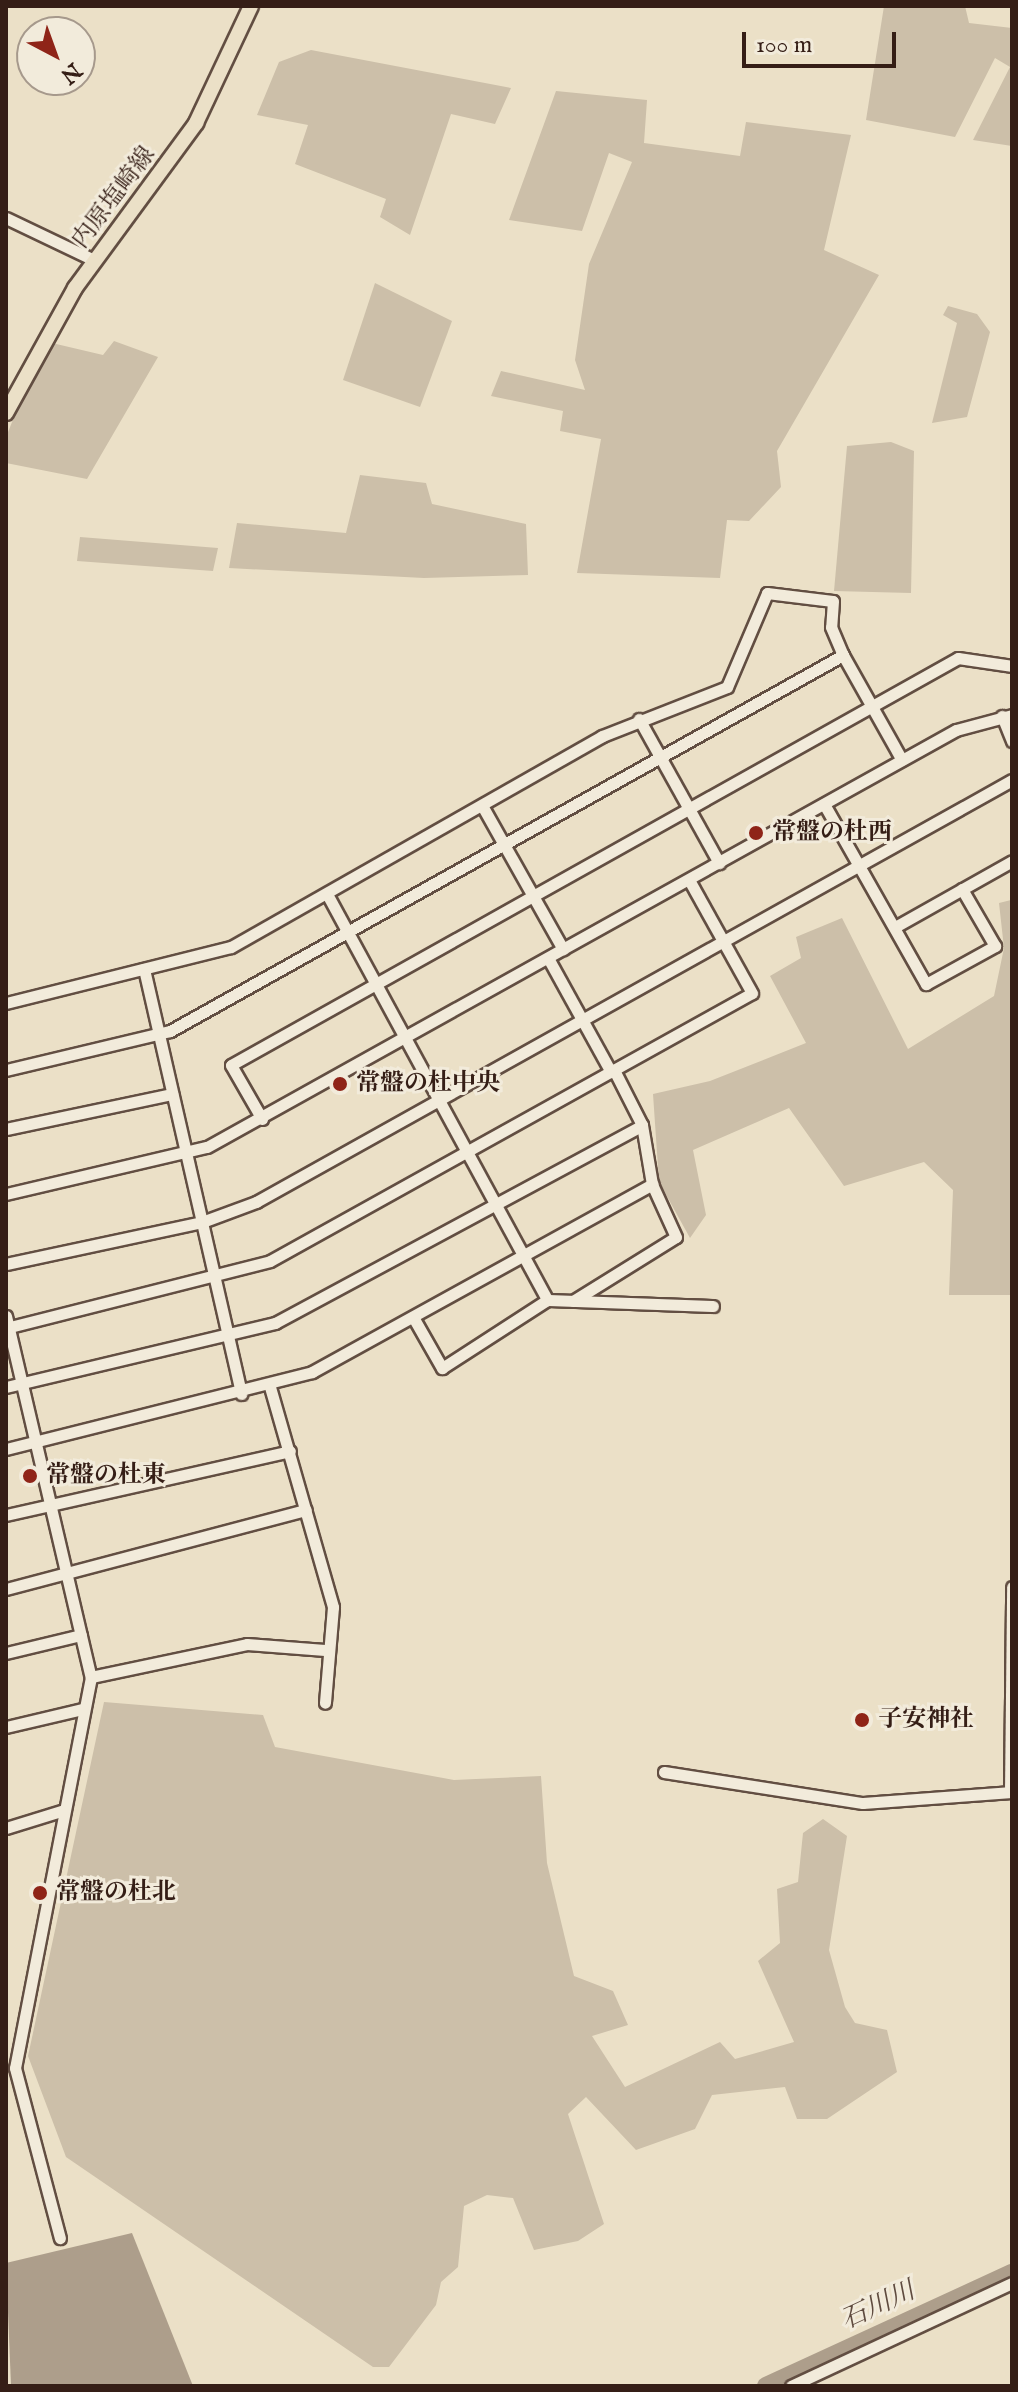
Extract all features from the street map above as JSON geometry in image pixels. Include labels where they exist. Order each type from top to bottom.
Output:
[{"type":"main road","name":"内原塩崎線","points":[[6,413],[94,260],[196,123],[251,6]]},
{"type":"street","points":[[6,218],[94,260]]},
{"type":"street","points":[[6,1003],[231,947],[484,809],[639,719],[727,687],[767,593],[833,601],[831,627],[843,655],[902,760]]},
{"type":"street","points":[[6,1070],[158,1033],[843,655]]},
{"type":"street","points":[[262,1119],[231,1065],[958,658],[1012,666]]},
{"type":"street","points":[[6,1194],[186,1154],[262,1119],[902,760],[1007,716],[1012,741]]},
{"type":"street","points":[[639,719],[719,863]]},
{"type":"street","points":[[6,1264],[202,1222],[256,1202],[1012,780]]},
{"type":"street","points":[[824,804],[926,984],[995,946],[962,889]]},
{"type":"street","points":[[484,809],[563,949]]},
{"type":"street","points":[[895,927],[1012,861]]},
{"type":"street","points":[[60,2238],[15,2068],[91,1677],[7,1324],[215,1279],[288,1252],[752,993],[689,880]]},
{"type":"street","points":[[327,894],[527,1254],[547,1300]]},
{"type":"street","points":[[548,958],[642,1125],[652,1184],[676,1237],[573,1301]]},
{"type":"street","points":[[144,969],[241,1394]]},
{"type":"street","points":[[6,1129],[172,1094]]},
{"type":"street","points":[[6,1387],[228,1337],[316,1304],[642,1125]]},
{"type":"street","points":[[6,1449],[270,1387],[413,1317],[652,1184]]},
{"type":"street","points":[[413,1317],[442,1368],[547,1300],[713,1306]]},
{"type":"street","points":[[270,1387],[333,1607],[325,1650],[325,1703]]},
{"type":"street","points":[[6,1515],[290,1451]]},
{"type":"street","points":[[6,1589],[306,1510]]},
{"type":"street","points":[[664,1772],[863,1803],[1011,1792],[1012,1587]]},
{"type":"street","points":[[6,1653],[81,1635]]},
{"type":"street","points":[[91,1677],[247,1644],[325,1650]]},
{"type":"street","points":[[6,1727],[83,1709]]},
{"type":"street","points":[[6,1828],[64,1810]]},
{"type":"street","points":[[791,2386],[1012,2283]]},
{"type":"shaded area","points":[[884,6],[965,6],[969,23],[1012,28],[1012,146],[973,140],[1010,67],[995,58],[955,137],[866,120]]},
{"type":"shaded area","points":[[311,50],[511,88],[495,124],[451,114],[410,235],[380,217],[386,199],[295,164],[308,125],[257,115],[279,62]]},
{"type":"shaded area","points":[[556,91],[647,100],[644,143],[740,156],[746,122],[851,135],[824,250],[879,275],[777,451],[781,487],[749,521],[727,520],[720,578],[577,573],[601,439],[560,431],[563,411],[491,396],[501,371],[585,390],[575,360],[589,264],[632,162],[609,153],[582,231],[509,220]]},
{"type":"shaded area","points":[[375,283],[452,321],[420,407],[343,380]]},
{"type":"shaded area","points":[[948,306],[977,314],[990,332],[967,417],[932,423],[957,323],[943,315]]},
{"type":"shaded area","points":[[114,341],[158,357],[87,479],[6,463],[6,437],[33,370],[52,343],[103,355]]},
{"type":"shaded area","points":[[891,442],[914,451],[911,593],[834,591],[847,446]]},
{"type":"shaded area","points":[[360,475],[426,483],[432,504],[526,524],[528,575],[424,578],[229,568],[237,523],[346,533]]},
{"type":"shaded area","points":[[80,537],[218,548],[213,571],[77,561]]},
{"type":"shaded area","points":[[1011,900],[1012,1295],[949,1295],[953,1190],[924,1162],[844,1186],[789,1108],[693,1150],[706,1215],[690,1238],[659,1182],[653,1094],[710,1081],[806,1043],[770,976],[801,958],[796,937],[842,918],[908,1049],[994,996],[1004,948],[999,903]]},
{"type":"shaded area","points":[[104,1702],[263,1715],[275,1747],[454,1780],[541,1776],[547,1863],[574,1976],[613,1991],[628,2025],[592,2036],[625,2087],[720,2042],[735,2059],[794,2042],[758,1961],[780,1943],[777,1889],[798,1882],[803,1833],[823,1819],[847,1836],[829,1950],[845,2007],[855,2023],[887,2030],[897,2072],[827,2119],[797,2119],[785,2087],[712,2095],[695,2129],[636,2150],[586,2097],[568,2114],[604,2224],[578,2241],[534,2250],[513,2198],[487,2195],[464,2206],[458,2267],[441,2282],[436,2305],[389,2367],[373,2367],[66,2157],[28,2056]]},
{"type":"shaded area","points":[[132,2233],[193,2386],[11,2386],[6,2263]]},
{"type":"waterway","name":"石川川","points":[[766,2386],[1012,2273]]},
{"type":"place","name":"常盤の杜西","points":[[756,833]]},
{"type":"place","name":"常盤の杜中央","points":[[340,1084]]},
{"type":"place","name":"常盤の杜東","points":[[30,1476]]},
{"type":"place","name":"子安神社","points":[[862,1720]]},
{"type":"place","name":"常盤の杜北","points":[[40,1893]]}]
